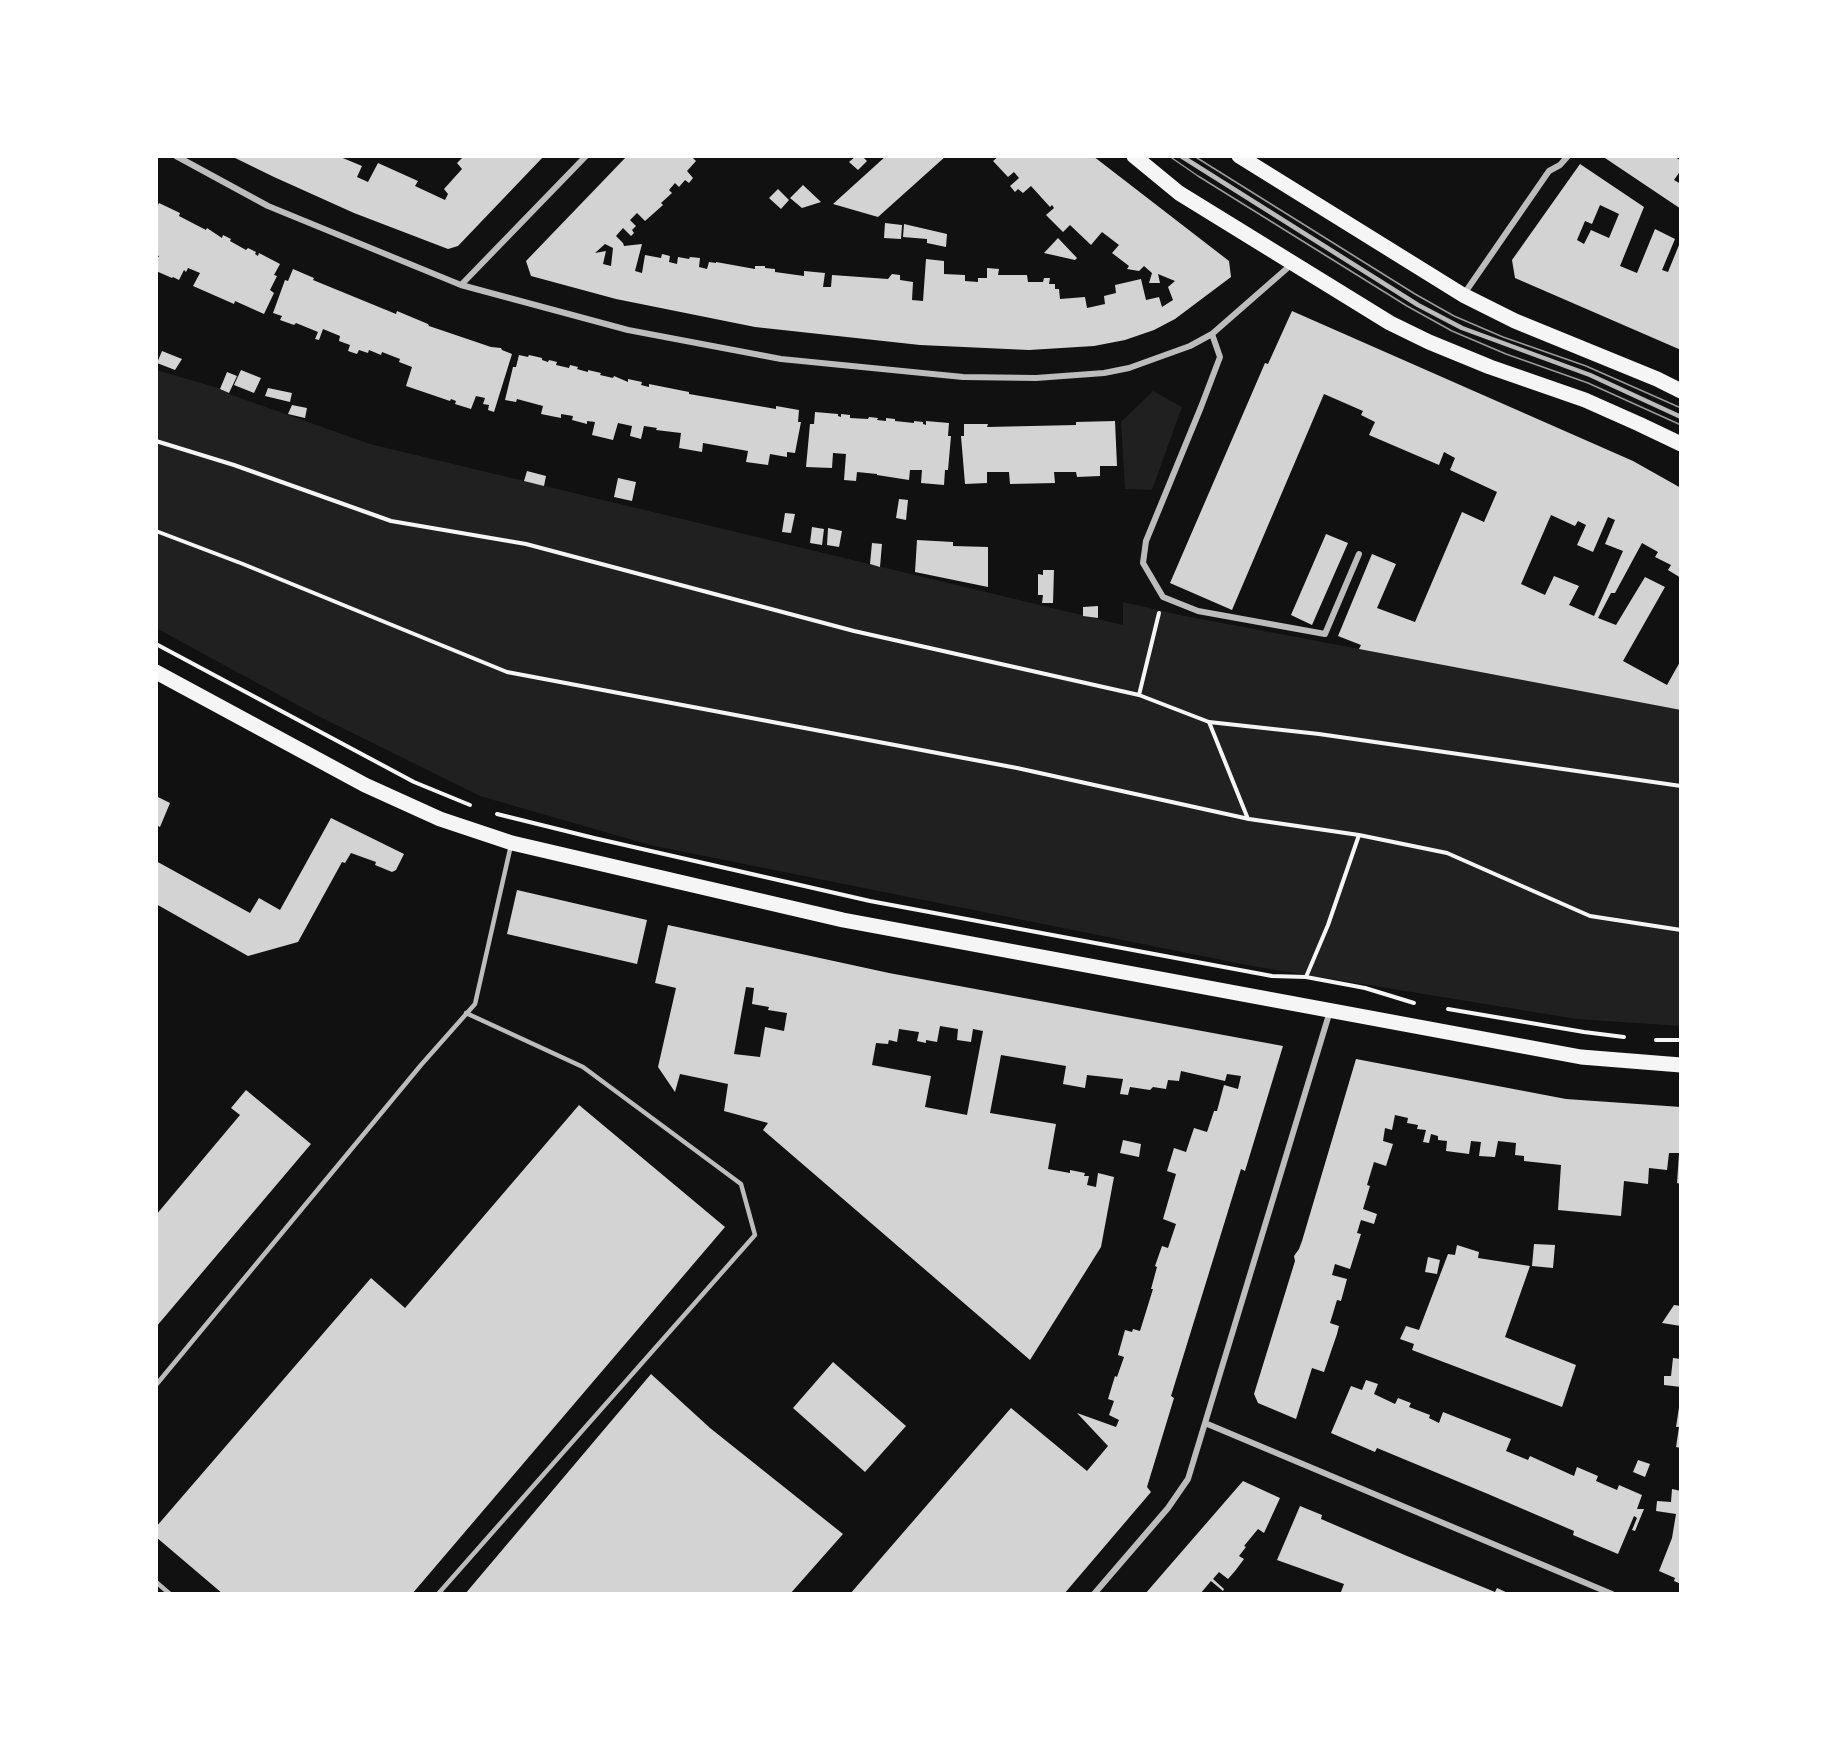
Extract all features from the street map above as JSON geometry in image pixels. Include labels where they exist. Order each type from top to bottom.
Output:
[{"type":"main road","points":[[1134,156],[1179,193],[1390,323],[1490,367],[1585,400],[1681,444]]},
{"type":"main road","points":[[1239,156],[1463,295],[1515,321],[1681,391]]},
{"type":"main road","points":[[156,672],[365,784],[440,819],[512,843],[843,920],[1581,1057],[1681,1065]]},
{"type":"street","points":[[176,156],[268,206],[461,285],[628,330],[781,359],[963,377],[1036,378],[1104,373],[1130,368],[1190,346],[1212,334],[1293,263]]},
{"type":"street","points":[[461,285],[586,156]]},
{"type":"street","points":[[1463,295],[1549,171],[1560,165],[1568,156]]},
{"type":"street","points":[[1212,334],[1220,357],[1146,541],[1143,563],[1163,597],[1198,611],[1325,634],[1359,554]]},
{"type":"street","points":[[1094,1594],[1168,1508],[1188,1479],[1330,1011]]},
{"type":"street","points":[[1205,1423],[1612,1594]]},
{"type":"lane","points":[[1181,156],[1408,299],[1462,328],[1590,375],[1681,417]]},
{"type":"lane","points":[[156,1385],[413,1074],[475,1004],[512,843]]},
{"type":"lane","points":[[438,1594],[755,1235],[741,1184],[583,1067],[466,1013]]},
{"type":"lane","points":[[156,1582],[170,1594]]},
{"type":"path","points":[[156,441],[234,465],[391,521],[526,544],[854,631],[1139,695],[1209,722],[1319,734],[1681,786]]},
{"type":"path","points":[[156,531],[243,564],[507,672],[1017,768],[1249,819],[1359,835],[1447,853],[1590,915],[1681,930]]},
{"type":"path","points":[[1139,695],[1163,597]]},
{"type":"path","points":[[156,644],[414,782],[479,808]]},
{"type":"path","points":[[1209,722],[1249,819]]},
{"type":"path","points":[[489,812],[870,901],[1272,976],[1306,976],[1365,988],[1425,1004]]},
{"type":"path","points":[[1306,976],[1328,925],[1359,835]]},
{"type":"path","points":[[1447,1008],[1625,1037]]},
{"type":"path","points":[[1645,1040],[1681,1040]]},
{"type":"shaded area","points":[[156,370],[218,388],[229,394],[370,444],[1123,625],[1123,602],[1180,615],[1681,710],[1681,1026],[1577,1019],[1252,966],[650,845],[480,796],[316,715],[156,628]]},
{"type":"shaded area","points":[[1153,391],[1182,407],[1152,490],[1125,489],[1121,422]]},
{"type":"building","points":[[231,156],[338,156],[362,166],[357,177],[368,182],[378,163],[418,181],[415,186],[445,200],[448,194],[444,189],[462,169],[457,163],[464,156],[544,156],[458,246],[448,249],[354,213]]},
{"type":"building","points":[[627,156],[691,156],[696,161],[687,171],[693,178],[689,183],[685,180],[679,187],[675,183],[669,190],[672,193],[661,203],[663,205],[645,221],[637,213],[630,220],[636,226],[631,236],[623,228],[616,236],[624,246],[642,244],[635,271],[642,273],[645,255],[661,258],[662,254],[670,256],[669,262],[677,264],[678,257],[700,258],[699,267],[707,269],[709,262],[716,262],[755,269],[755,266],[765,266],[765,268],[775,269],[775,272],[804,276],[804,271],[825,273],[823,287],[831,287],[832,275],[888,279],[892,274],[900,275],[900,280],[913,282],[912,300],[923,301],[926,259],[944,261],[944,274],[965,275],[965,281],[978,282],[978,278],[987,278],[987,268],[999,269],[998,275],[1027,275],[1028,282],[1043,282],[1044,278],[1050,278],[1049,284],[1055,284],[1055,289],[1059,289],[1060,299],[1085,297],[1087,308],[1105,304],[1104,296],[1116,293],[1115,285],[1141,279],[1146,300],[1159,297],[1162,307],[1173,300],[1168,287],[1175,281],[1158,274],[1160,283],[1149,283],[1152,273],[1144,266],[1139,271],[1127,269],[1129,266],[1112,253],[1119,245],[1102,232],[1091,245],[1070,225],[1063,232],[1046,215],[1054,208],[1052,205],[1050,207],[1031,186],[1023,193],[1018,189],[1015,192],[1010,186],[1019,178],[1014,172],[1008,177],[993,161],[999,156],[1093,156],[1229,261],[1231,277],[1175,319],[1154,330],[1125,340],[1094,346],[1029,350],[920,345],[755,327],[616,299],[531,276],[526,261]],"holes":[[[605,244],[613,248],[611,266],[603,264],[606,251],[595,253]]]},
{"type":"building","points":[[856,156],[862,156],[867,161],[858,170],[849,162]]},
{"type":"building","points":[[886,156],[946,156],[878,217],[833,204]]},
{"type":"building","points":[[1602,156],[1674,156],[1681,161],[1681,170],[1674,180],[1681,184],[1681,209]]},
{"type":"building","points":[[1580,164],[1644,207],[1620,266],[1637,273],[1655,229],[1675,239],[1662,270],[1668,272],[1681,240],[1679,286],[1681,287],[1681,350],[1515,278],[1512,260]],"holes":[[[1600,205],[1619,214],[1609,238],[1591,230],[1584,244],[1577,240],[1585,221],[1592,224]]]},
{"type":"building","points":[[803,185],[821,202],[802,208],[790,198]]},
{"type":"building","points":[[778,189],[789,200],[781,209],[769,198]]},
{"type":"building","points":[[159,203],[206,230],[207,228],[222,238],[223,235],[246,250],[248,248],[256,252],[258,256],[259,253],[280,264],[270,290],[274,293],[264,314],[193,286],[200,273],[188,268],[186,272],[184,270],[179,280],[156,271],[156,261],[159,256],[156,255],[156,209]]},
{"type":"building","points":[[885,223],[902,225],[901,239],[884,238]]},
{"type":"building","points":[[904,224],[947,234],[946,247],[927,243],[927,239],[903,237]]},
{"type":"building","points":[[1058,238],[1077,258],[1075,260],[1044,253]]},
{"type":"building","points":[[293,269],[314,278],[313,280],[396,314],[397,311],[429,326],[491,347],[501,348],[512,354],[494,412],[488,410],[489,405],[483,404],[485,398],[476,396],[471,409],[455,404],[456,401],[451,399],[450,401],[406,386],[412,367],[399,362],[400,359],[369,350],[368,353],[359,350],[357,354],[348,351],[350,345],[339,341],[340,336],[323,329],[319,340],[315,339],[318,332],[296,323],[294,325],[280,320],[282,316],[273,313],[285,280],[288,281]]},
{"type":"building","points":[[1292,311],[1633,461],[1681,488],[1681,578],[1668,570],[1671,565],[1655,557],[1658,552],[1642,543],[1615,593],[1611,593],[1598,618],[1616,625],[1645,577],[1665,587],[1623,661],[1667,685],[1681,660],[1681,710],[1359,649],[1361,645],[1338,636],[1372,554],[1396,564],[1377,608],[1415,622],[1462,512],[1484,522],[1497,492],[1450,470],[1455,458],[1444,452],[1439,465],[1369,435],[1375,422],[1361,415],[1363,411],[1324,394],[1232,610],[1170,583],[1265,363],[1268,364]],"holes":[[[1551,515],[1575,526],[1578,521],[1586,525],[1577,545],[1593,552],[1608,517],[1615,520],[1605,544],[1623,551],[1594,616],[1569,605],[1579,586],[1554,576],[1545,595],[1521,584]]]},
{"type":"building","points":[[162,351],[182,359],[175,370],[157,363]]},
{"type":"building","points":[[519,355],[542,358],[548,362],[549,360],[557,362],[556,365],[569,368],[570,365],[578,367],[577,369],[601,373],[600,375],[613,378],[614,376],[628,382],[628,379],[642,382],[641,385],[649,387],[649,384],[689,392],[689,394],[776,409],[776,406],[799,410],[798,422],[801,422],[795,453],[787,452],[787,457],[770,454],[768,465],[746,462],[748,451],[703,443],[702,452],[679,448],[681,433],[656,430],[657,428],[644,426],[641,439],[630,436],[632,426],[618,423],[613,440],[592,435],[595,422],[587,421],[587,424],[572,420],[573,416],[561,414],[561,418],[541,414],[543,406],[517,399],[516,402],[505,400],[513,367],[516,367]]},
{"type":"building","points":[[241,370],[261,378],[254,393],[234,385]]},
{"type":"building","points":[[227,372],[237,376],[229,393],[220,389]]},
{"type":"building","points":[[268,388],[292,393],[290,402],[265,396]]},
{"type":"building","points":[[292,405],[307,408],[305,418],[288,414]]},
{"type":"building","points":[[815,412],[838,414],[841,417],[841,414],[850,415],[850,418],[868,419],[869,417],[886,421],[886,418],[895,419],[895,421],[923,422],[926,425],[926,421],[949,423],[948,436],[951,436],[948,470],[945,470],[944,485],[921,483],[922,470],[910,470],[909,480],[857,472],[856,481],[844,480],[846,454],[833,453],[832,468],[806,467],[810,424],[814,424]]},
{"type":"building","points":[[1115,421],[1117,466],[1100,466],[1100,476],[1077,477],[1076,472],[1054,472],[1055,483],[1010,484],[1009,472],[987,472],[987,483],[965,484],[961,436],[964,436],[964,424],[988,424],[987,427],[1076,425],[1076,422]]},
{"type":"building","points":[[527,471],[546,476],[544,486],[524,481]]},
{"type":"building","points":[[618,478],[636,482],[632,501],[614,497]]},
{"type":"building","points":[[899,499],[908,500],[906,520],[896,518]]},
{"type":"building","points":[[785,513],[795,514],[791,533],[782,532]]},
{"type":"building","points":[[812,527],[824,529],[822,545],[810,543]]},
{"type":"building","points":[[828,528],[842,531],[839,547],[827,545]]},
{"type":"building","points":[[1326,534],[1348,543],[1312,625],[1291,615]]},
{"type":"building","points":[[917,540],[953,542],[953,546],[988,547],[988,587],[915,572]]},
{"type":"building","points":[[872,543],[882,544],[880,567],[870,564]]},
{"type":"building","points":[[1043,570],[1054,570],[1053,603],[1042,603],[1043,595],[1038,595],[1038,574],[1043,575]]},
{"type":"building","points":[[1098,606],[1098,618],[1083,616],[1083,607]]},
{"type":"building","points":[[156,796],[170,803],[160,827],[156,825]]},
{"type":"building","points":[[331,818],[404,854],[396,870],[392,872],[375,865],[376,862],[351,853],[345,863],[342,862],[298,942],[248,956],[156,904],[156,861],[250,913],[259,898],[280,910]]},
{"type":"building","points":[[517,890],[647,920],[637,964],[507,934]]},
{"type":"building","points":[[668,925],[889,973],[1283,1046],[1245,1171],[1241,1169],[1171,1396],[1174,1398],[1147,1487],[1151,1492],[1064,1594],[850,1594],[1011,1408],[1087,1471],[1108,1446],[1077,1413],[1116,1427],[1119,1420],[1109,1415],[1114,1401],[1108,1399],[1124,1357],[1118,1355],[1125,1330],[1140,1331],[1153,1289],[1151,1289],[1157,1267],[1155,1266],[1162,1246],[1168,1248],[1176,1224],[1163,1219],[1176,1174],[1167,1171],[1174,1148],[1186,1152],[1194,1128],[1207,1132],[1214,1111],[1217,1111],[1224,1085],[1238,1089],[1241,1076],[1227,1074],[1225,1081],[1181,1071],[1179,1081],[1168,1080],[1166,1089],[1153,1087],[1150,1090],[1130,1087],[1128,1095],[1120,1094],[1123,1079],[1087,1075],[1085,1088],[1063,1084],[1066,1066],[1001,1055],[990,1113],[1056,1124],[1048,1169],[1085,1173],[1084,1176],[1089,1176],[1087,1185],[1096,1187],[1098,1173],[1114,1177],[1101,1247],[1030,1360],[763,1130],[768,1123],[724,1111],[728,1084],[680,1074],[675,1092],[658,1067],[676,988],[655,983]],"holes":[[[746,987],[754,988],[752,1004],[769,1007],[768,1010],[787,1013],[784,1031],[765,1027],[760,1057],[734,1054]],[[940,1026],[958,1029],[957,1040],[971,1042],[973,1029],[983,1031],[967,1115],[925,1107],[931,1076],[872,1065],[876,1043],[888,1044],[889,1040],[897,1042],[899,1029],[919,1032],[917,1041],[926,1043],[926,1040],[937,1042]]]},
{"type":"building","points":[[1356,1059],[1566,1099],[1681,1107],[1681,1153],[1669,1153],[1667,1170],[1649,1168],[1648,1184],[1624,1181],[1621,1216],[1558,1210],[1561,1165],[1524,1161],[1524,1156],[1515,1155],[1516,1143],[1498,1141],[1495,1157],[1479,1156],[1481,1142],[1471,1141],[1469,1154],[1446,1151],[1447,1141],[1438,1140],[1438,1136],[1431,1134],[1429,1143],[1423,1142],[1426,1130],[1417,1129],[1418,1125],[1407,1123],[1408,1118],[1395,1115],[1392,1130],[1385,1128],[1383,1141],[1393,1144],[1386,1166],[1374,1162],[1367,1185],[1370,1186],[1363,1209],[1377,1214],[1374,1224],[1361,1220],[1357,1233],[1361,1234],[1350,1269],[1335,1264],[1332,1275],[1347,1279],[1341,1301],[1337,1300],[1330,1323],[1339,1326],[1337,1334],[1324,1372],[1312,1368],[1296,1419],[1258,1403],[1254,1394],[1295,1261],[1294,1256],[1302,1241]]},
{"type":"building","points":[[246,1090],[311,1144],[156,1327],[156,1215],[240,1115],[231,1108]]},
{"type":"building","points":[[579,1105],[725,1227],[412,1594],[223,1594],[156,1537],[156,1527],[371,1278],[405,1308]]},
{"type":"building","points":[[1123,1140],[1141,1144],[1139,1157],[1120,1153]]},
{"type":"building","points":[[1679,1154],[1681,1154],[1681,1184],[1677,1183]]},
{"type":"building","points":[[1534,1244],[1555,1245],[1553,1268],[1532,1266]]},
{"type":"building","points":[[1457,1245],[1479,1252],[1478,1258],[1530,1266],[1505,1337],[1576,1365],[1562,1407],[1412,1350],[1414,1344],[1400,1339],[1406,1326],[1419,1330],[1448,1254],[1455,1255]]},
{"type":"building","points":[[1428,1257],[1440,1260],[1437,1274],[1425,1272]]},
{"type":"building","points":[[1674,1305],[1681,1306],[1681,1326],[1662,1323]]},
{"type":"building","points":[[1673,1358],[1681,1359],[1681,1387],[1664,1385],[1664,1376],[1671,1376]]},
{"type":"building","points":[[833,1362],[906,1426],[865,1472],[793,1408]]},
{"type":"building","points":[[651,1374],[710,1428],[843,1534],[790,1594],[465,1594]]},
{"type":"building","points":[[1366,1380],[1378,1384],[1374,1394],[1395,1404],[1398,1398],[1411,1403],[1409,1407],[1430,1415],[1429,1418],[1439,1423],[1443,1412],[1511,1439],[1506,1451],[1528,1460],[1530,1456],[1574,1476],[1577,1467],[1598,1476],[1596,1481],[1617,1490],[1619,1485],[1642,1495],[1637,1509],[1644,1509],[1635,1531],[1632,1530],[1637,1518],[1634,1516],[1618,1554],[1573,1535],[1574,1531],[1488,1494],[1377,1448],[1375,1452],[1331,1433],[1351,1386],[1362,1390]]},
{"type":"building","points":[[1681,1401],[1681,1448],[1676,1447]]},
{"type":"building","points":[[1638,1460],[1650,1464],[1645,1477],[1633,1472]]},
{"type":"building","points":[[1243,1481],[1280,1498],[1264,1533],[1258,1529],[1244,1546],[1246,1547],[1239,1556],[1244,1559],[1235,1571],[1228,1579],[1219,1572],[1213,1579],[1224,1589],[1223,1591],[1211,1581],[1200,1594],[1145,1594]]},
{"type":"building","points":[[1672,1489],[1681,1491],[1681,1584],[1674,1581],[1675,1578],[1659,1571],[1672,1538],[1676,1514],[1656,1511],[1657,1501],[1671,1502]]},
{"type":"building","points":[[1300,1506],[1322,1515],[1321,1519],[1407,1556],[1495,1592],[1497,1588],[1510,1594],[1345,1594],[1341,1592],[1344,1584],[1277,1560]]},
{"type":"tram line","points":[[1169,156],[1407,306],[1452,331],[1506,354],[1588,383],[1681,425]]},
{"type":"tram line","points":[[1194,156],[1454,316],[1503,337],[1586,366],[1681,408]]}]
